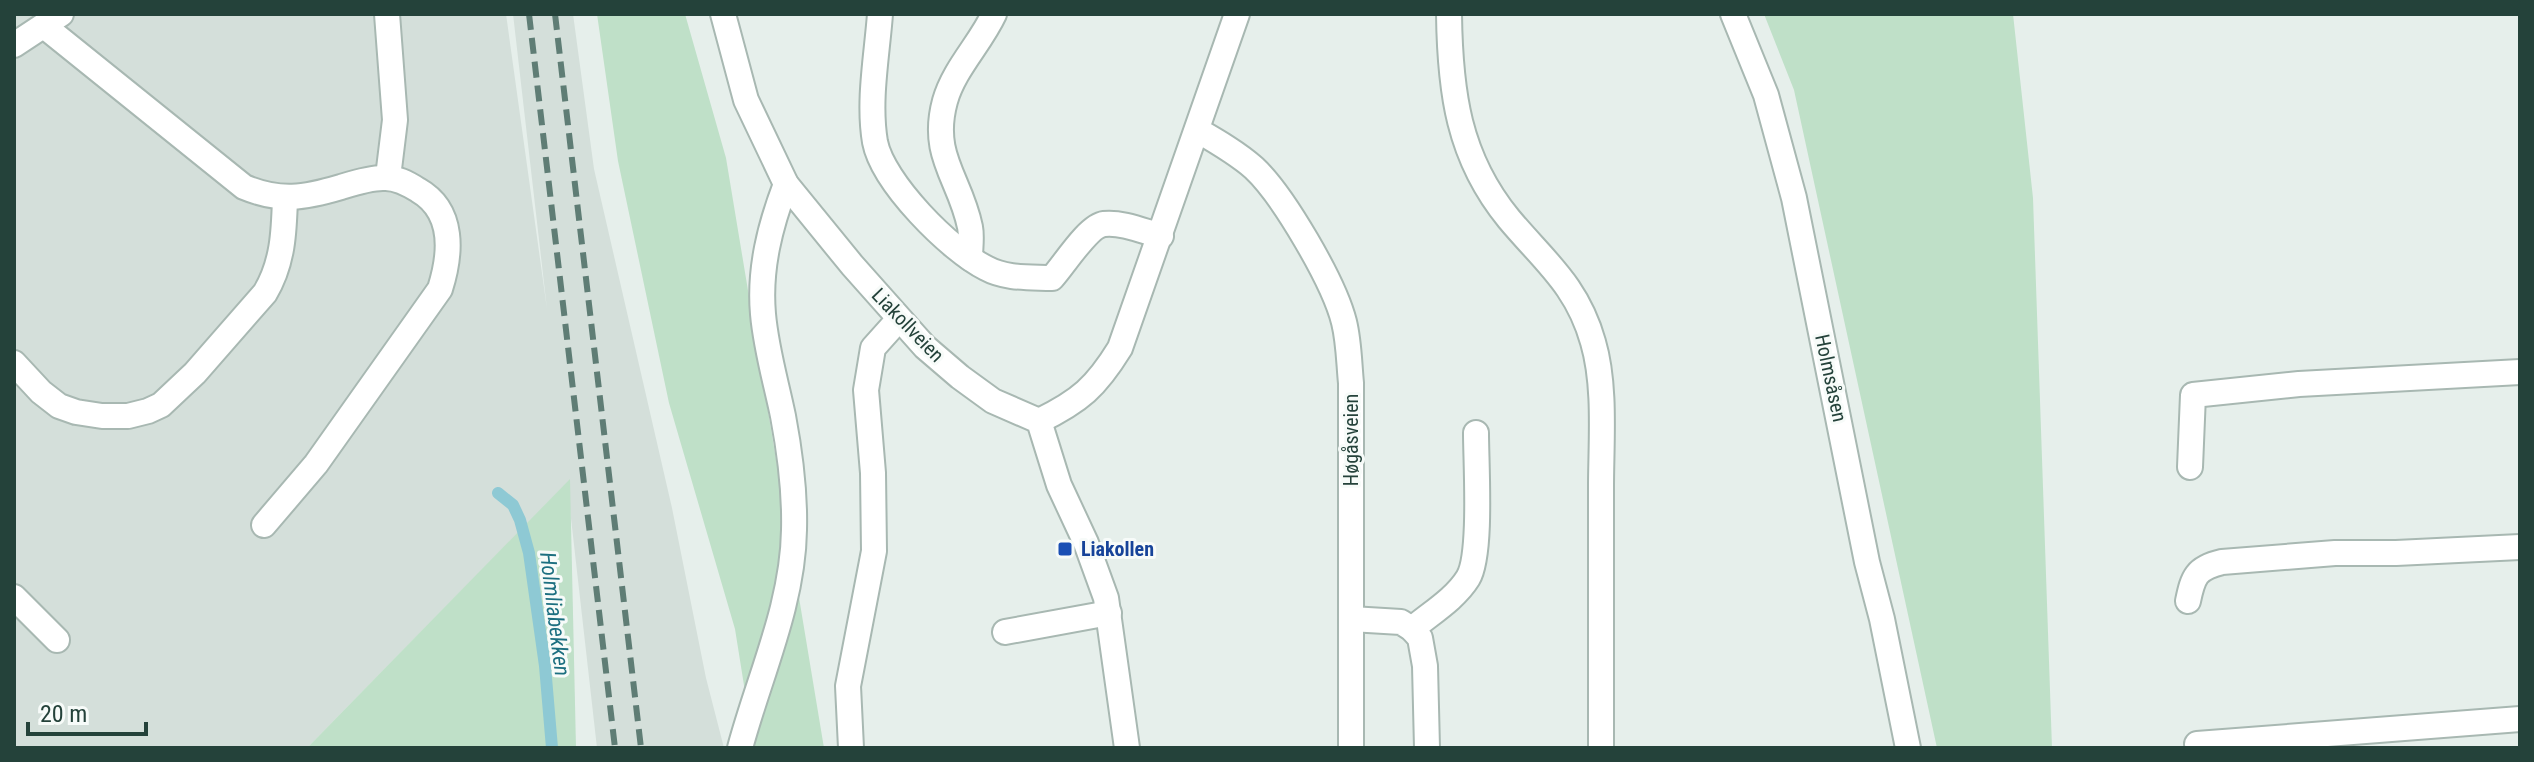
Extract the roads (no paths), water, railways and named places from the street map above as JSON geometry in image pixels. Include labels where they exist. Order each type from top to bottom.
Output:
[{"type":"street","points":[[387,14],[395,120],[388,177]]},
{"type":"street","name":"Liakollveien","points":[[723,14],[746,100],[786,184],[925,347],[993,401],[1039,421]]},
{"type":"street","points":[[880,14],[873,97],[875,143],[885,167],[914,208],[970,258],[987,269],[1009,276],[1052,278],[1090,231],[1101,224],[1161,236]]},
{"type":"street","points":[[970,258],[970,229],[941,149],[940,126],[946,98],[994,14]]},
{"type":"street","points":[[1127,748],[1106,598],[1059,485],[1039,421],[1069,407],[1086,394],[1120,348],[1237,14]]},
{"type":"street","points":[[1449,14],[1454,101],[1472,162],[1509,219],[1567,284],[1594,344],[1601,409],[1601,748]]},
{"type":"street","name":"Holmsåsen","points":[[1733,14],[1766,95],[1794,198],[1908,748]]},
{"type":"street","points":[[15,40],[53,20],[244,187],[264,195],[285,198],[310,196],[373,178],[388,177],[424,193],[442,212],[449,241],[440,289],[316,464],[264,525]]},
{"type":"street","name":"Høgåsveien","points":[[1197,130],[1254,168],[1279,197],[1325,276],[1344,320],[1351,383],[1351,748]]},
{"type":"street","points":[[740,748],[789,579],[794,532],[793,492],[783,418],[763,313],[763,274],[768,236],[786,184]]},
{"type":"street","points":[[14,363],[41,392],[59,406],[76,412],[128,416],[161,405],[195,373],[272,282],[282,250],[285,198]]},
{"type":"street","points":[[851,748],[848,686],[874,540],[873,473],[866,390],[873,348],[899,319]]},
{"type":"street","points":[[2190,467],[2193,395],[2299,384],[2520,372]]},
{"type":"street","points":[[1412,629],[1448,600],[1470,576],[1475,549],[1476,433]]},
{"type":"street","points":[[2188,601],[2192,580],[2205,566],[2222,562],[2335,553],[2520,547]]},
{"type":"street","points":[[14,597],[57,640]]},
{"type":"street","points":[[1005,632],[1109,613]]},
{"type":"street","points":[[1351,619],[1401,622],[1420,638],[1424,649],[1427,748]]},
{"type":"street","points":[[2197,744],[2520,719]]},
{"type":"waterway","name":"Holmliabekken","points":[[498,493],[513,505],[529,553],[545,666],[552,748]]},
{"type":"railway","points":[[529,14],[615,748]]},
{"type":"railway","points":[[555,14],[641,748]]},
{"type":"place","name":"Liakollen","points":[[1065,549]]}]
